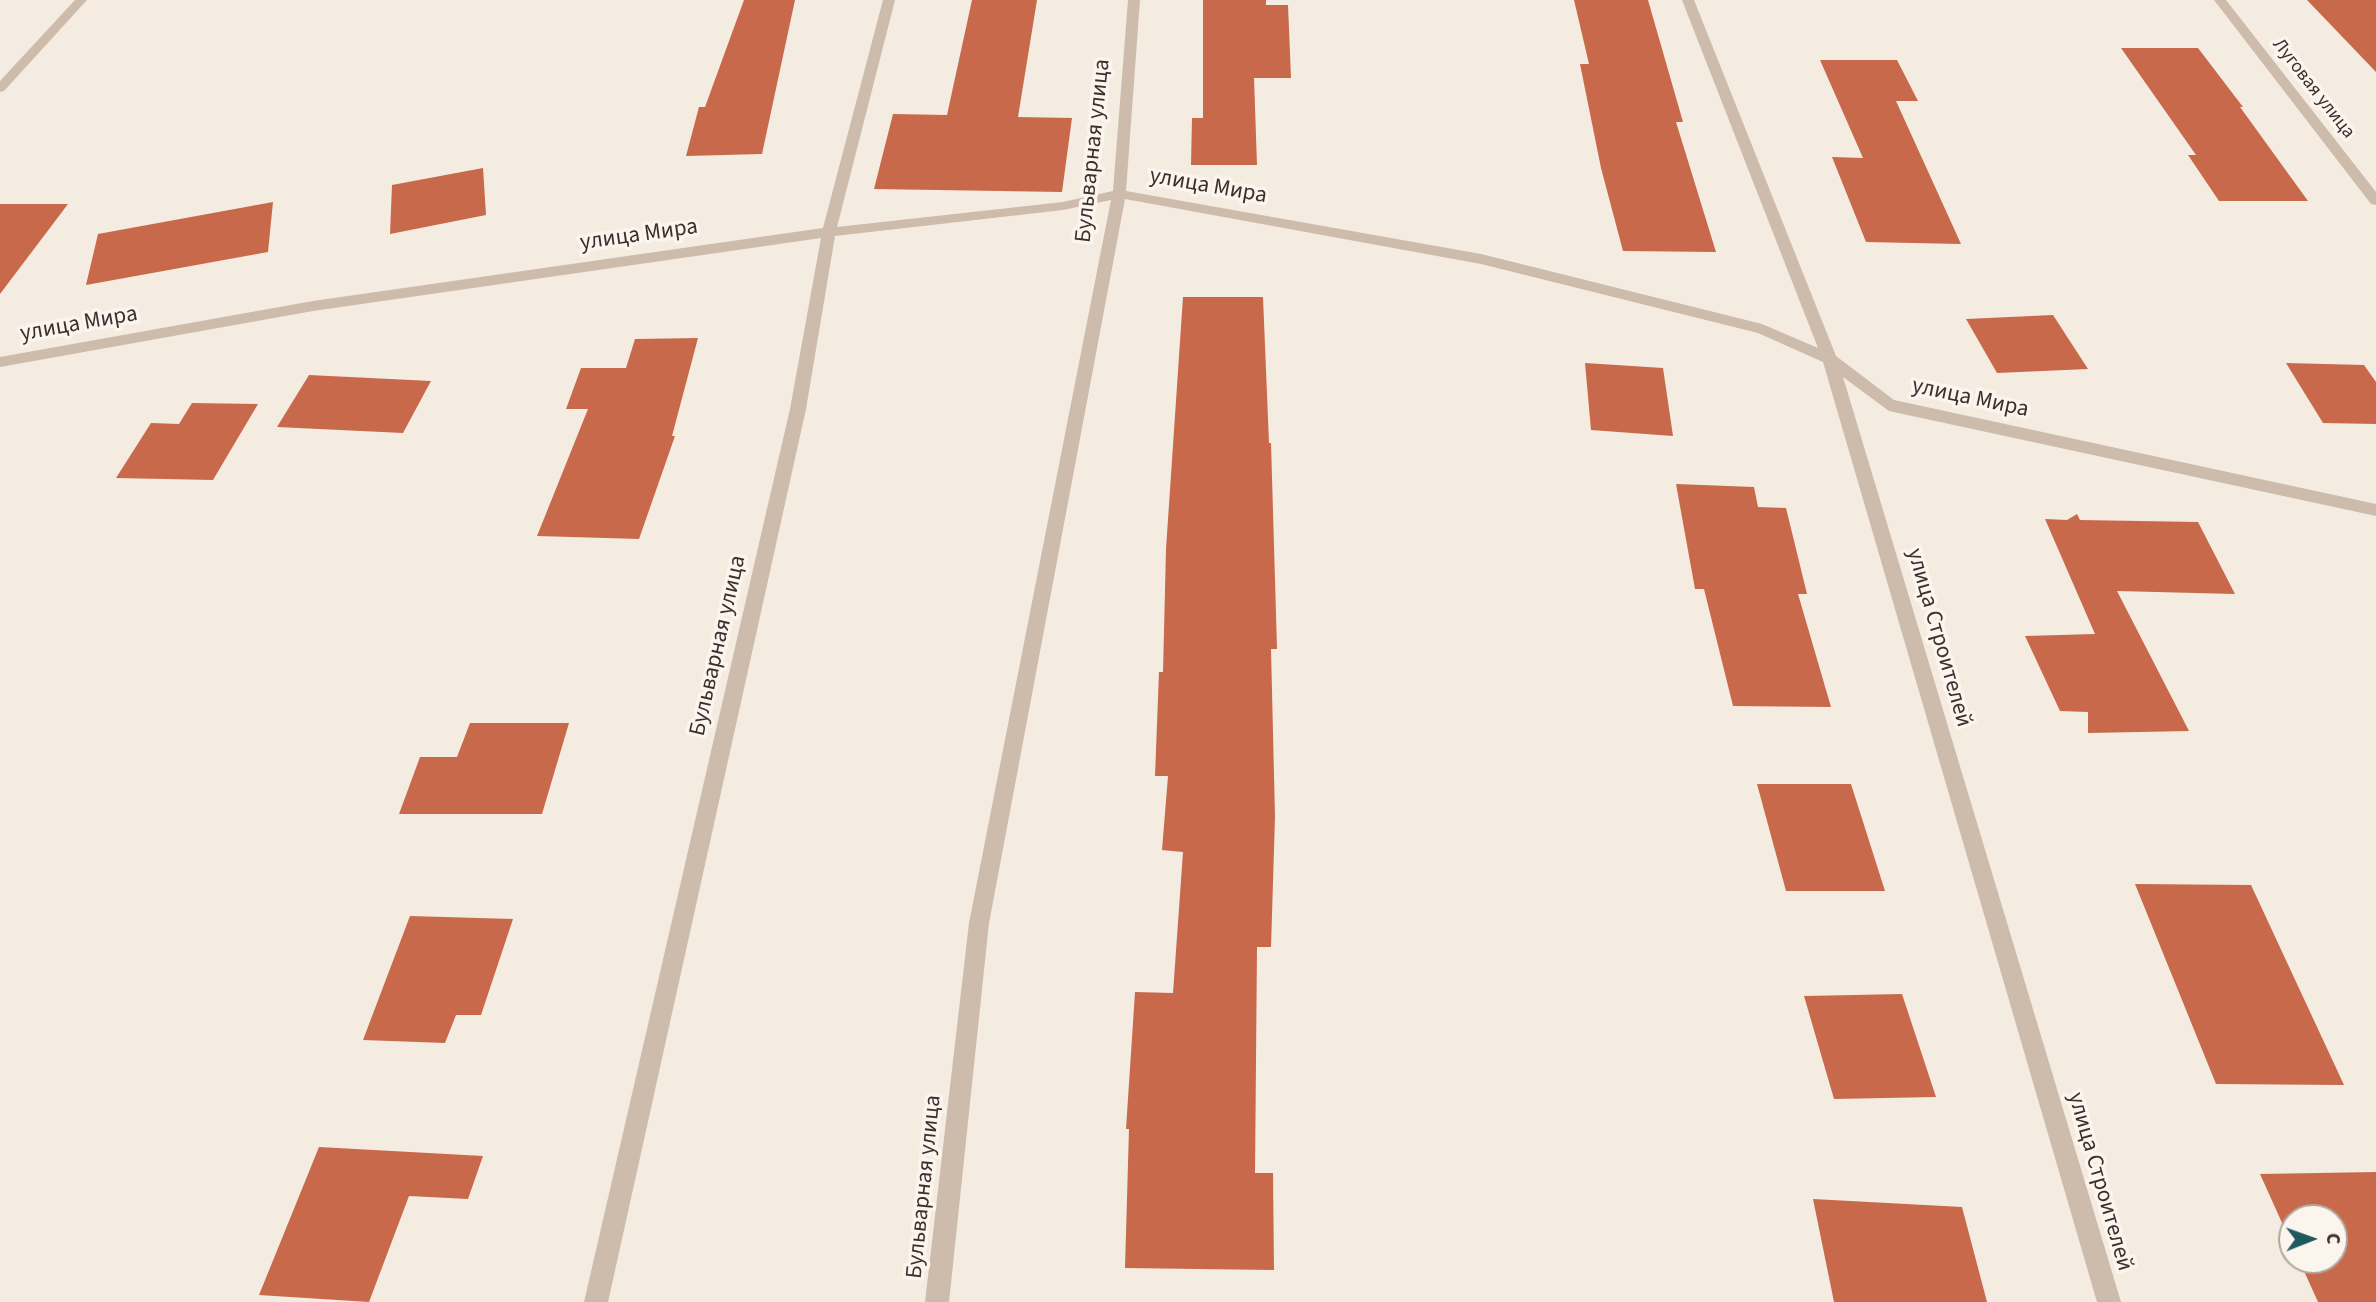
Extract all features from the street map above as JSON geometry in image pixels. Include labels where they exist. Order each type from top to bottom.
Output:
[{"type":"street","points":[[0,88],[81,0]]},
{"type":"street","name":"Бульварная улица","points":[[596,1302],[798,409],[829,232],[889,0]]},
{"type":"street","name":"Бульварная улица","points":[[937,1302],[979,923],[1119,194],[1133,0]]},
{"type":"street","name":"улица Строителей","points":[[1688,0],[1830,359],[2109,1302]]},
{"type":"street","name":"Луговая улица","points":[[2220,0],[2376,201]]},
{"type":"street","name":"улица Мира","points":[[0,362],[313,306],[829,232],[1063,206],[1119,194],[1481,259],[1762,329],[1830,359],[1889,405],[2376,510]]},
{"type":"building","points":[[744,0],[795,0],[762,154],[686,156],[699,107],[705,107]]},
{"type":"building","points":[[972,0],[1037,0],[1018,117],[1072,118],[1062,192],[874,189],[893,114],[947,115]]},
{"type":"building","points":[[1203,0],[1266,0],[1266,5],[1288,5],[1291,78],[1254,78],[1257,165],[1191,165],[1192,118],[1203,118]]},
{"type":"building","points":[[1574,0],[1648,0],[1683,122],[1676,122],[1716,252],[1623,251],[1601,168],[1580,64],[1589,64]]},
{"type":"building","points":[[2307,0],[2376,0],[2376,72]]},
{"type":"building","points":[[2121,48],[2198,48],[2308,201],[2219,201],[2188,155],[2196,155]]},
{"type":"building","points":[[1820,60],[1897,60],[1918,101],[1896,101],[1961,244],[1866,242],[1832,157],[1863,158]]},
{"type":"building","points":[[483,168],[486,215],[390,234],[392,185]]},
{"type":"building","points":[[273,202],[268,252],[86,285],[98,234]]},
{"type":"building","points":[[0,204],[68,204],[0,294]]},
{"type":"building","points":[[1183,297],[1263,297],[1271,443],[1277,649],[1271,649],[1275,817],[1271,947],[1257,947],[1255,1173],[1273,1173],[1274,1270],[1125,1268],[1129,1129],[1126,1129],[1135,992],[1173,993],[1183,852],[1162,850],[1168,776],[1155,776],[1159,672],[1163,672],[1166,549]]},
{"type":"building","points":[[2053,315],[2088,369],[1997,373],[1966,319]]},
{"type":"building","points":[[698,338],[672,436],[675,436],[639,539],[537,536],[588,409],[566,409],[581,368],[626,368],[635,339]]},
{"type":"building","points":[[1585,363],[1663,368],[1673,436],[1591,430]]},
{"type":"building","points":[[2286,363],[2364,365],[2376,382],[2376,424],[2323,423]]},
{"type":"building","points":[[309,375],[431,381],[403,433],[277,427]]},
{"type":"building","points":[[192,403],[258,404],[213,480],[116,478],[151,423],[179,424]]},
{"type":"building","points":[[1676,484],[1754,487],[1758,507],[1786,508],[1807,594],[1798,594],[1831,707],[1733,706],[1704,589],[1695,589]]},
{"type":"building","points":[[2077,514],[2080,520],[2198,522],[2235,594],[2117,591],[2189,731],[2088,733],[2088,712],[2060,711],[2025,636],[2095,634],[2045,519],[2067,520]]},
{"type":"building","points":[[470,723],[569,723],[542,814],[399,814],[420,757],[457,757]]},
{"type":"building","points":[[1757,784],[1851,784],[1885,891],[1786,891]]},
{"type":"building","points":[[2135,884],[2251,885],[2344,1085],[2216,1084]]},
{"type":"building","points":[[410,916],[513,919],[481,1015],[456,1015],[445,1043],[363,1040]]},
{"type":"building","points":[[1902,994],[1936,1097],[1834,1099],[1804,996]]},
{"type":"building","points":[[319,1147],[483,1156],[468,1199],[409,1196],[369,1302],[259,1295]]},
{"type":"building","points":[[2376,1172],[2376,1302],[2318,1302],[2305,1274],[2348,1274],[2348,1204],[2278,1204],[2278,1214],[2260,1174]]},
{"type":"building","points":[[1813,1199],[1962,1207],[1987,1302],[1834,1302]]}]
